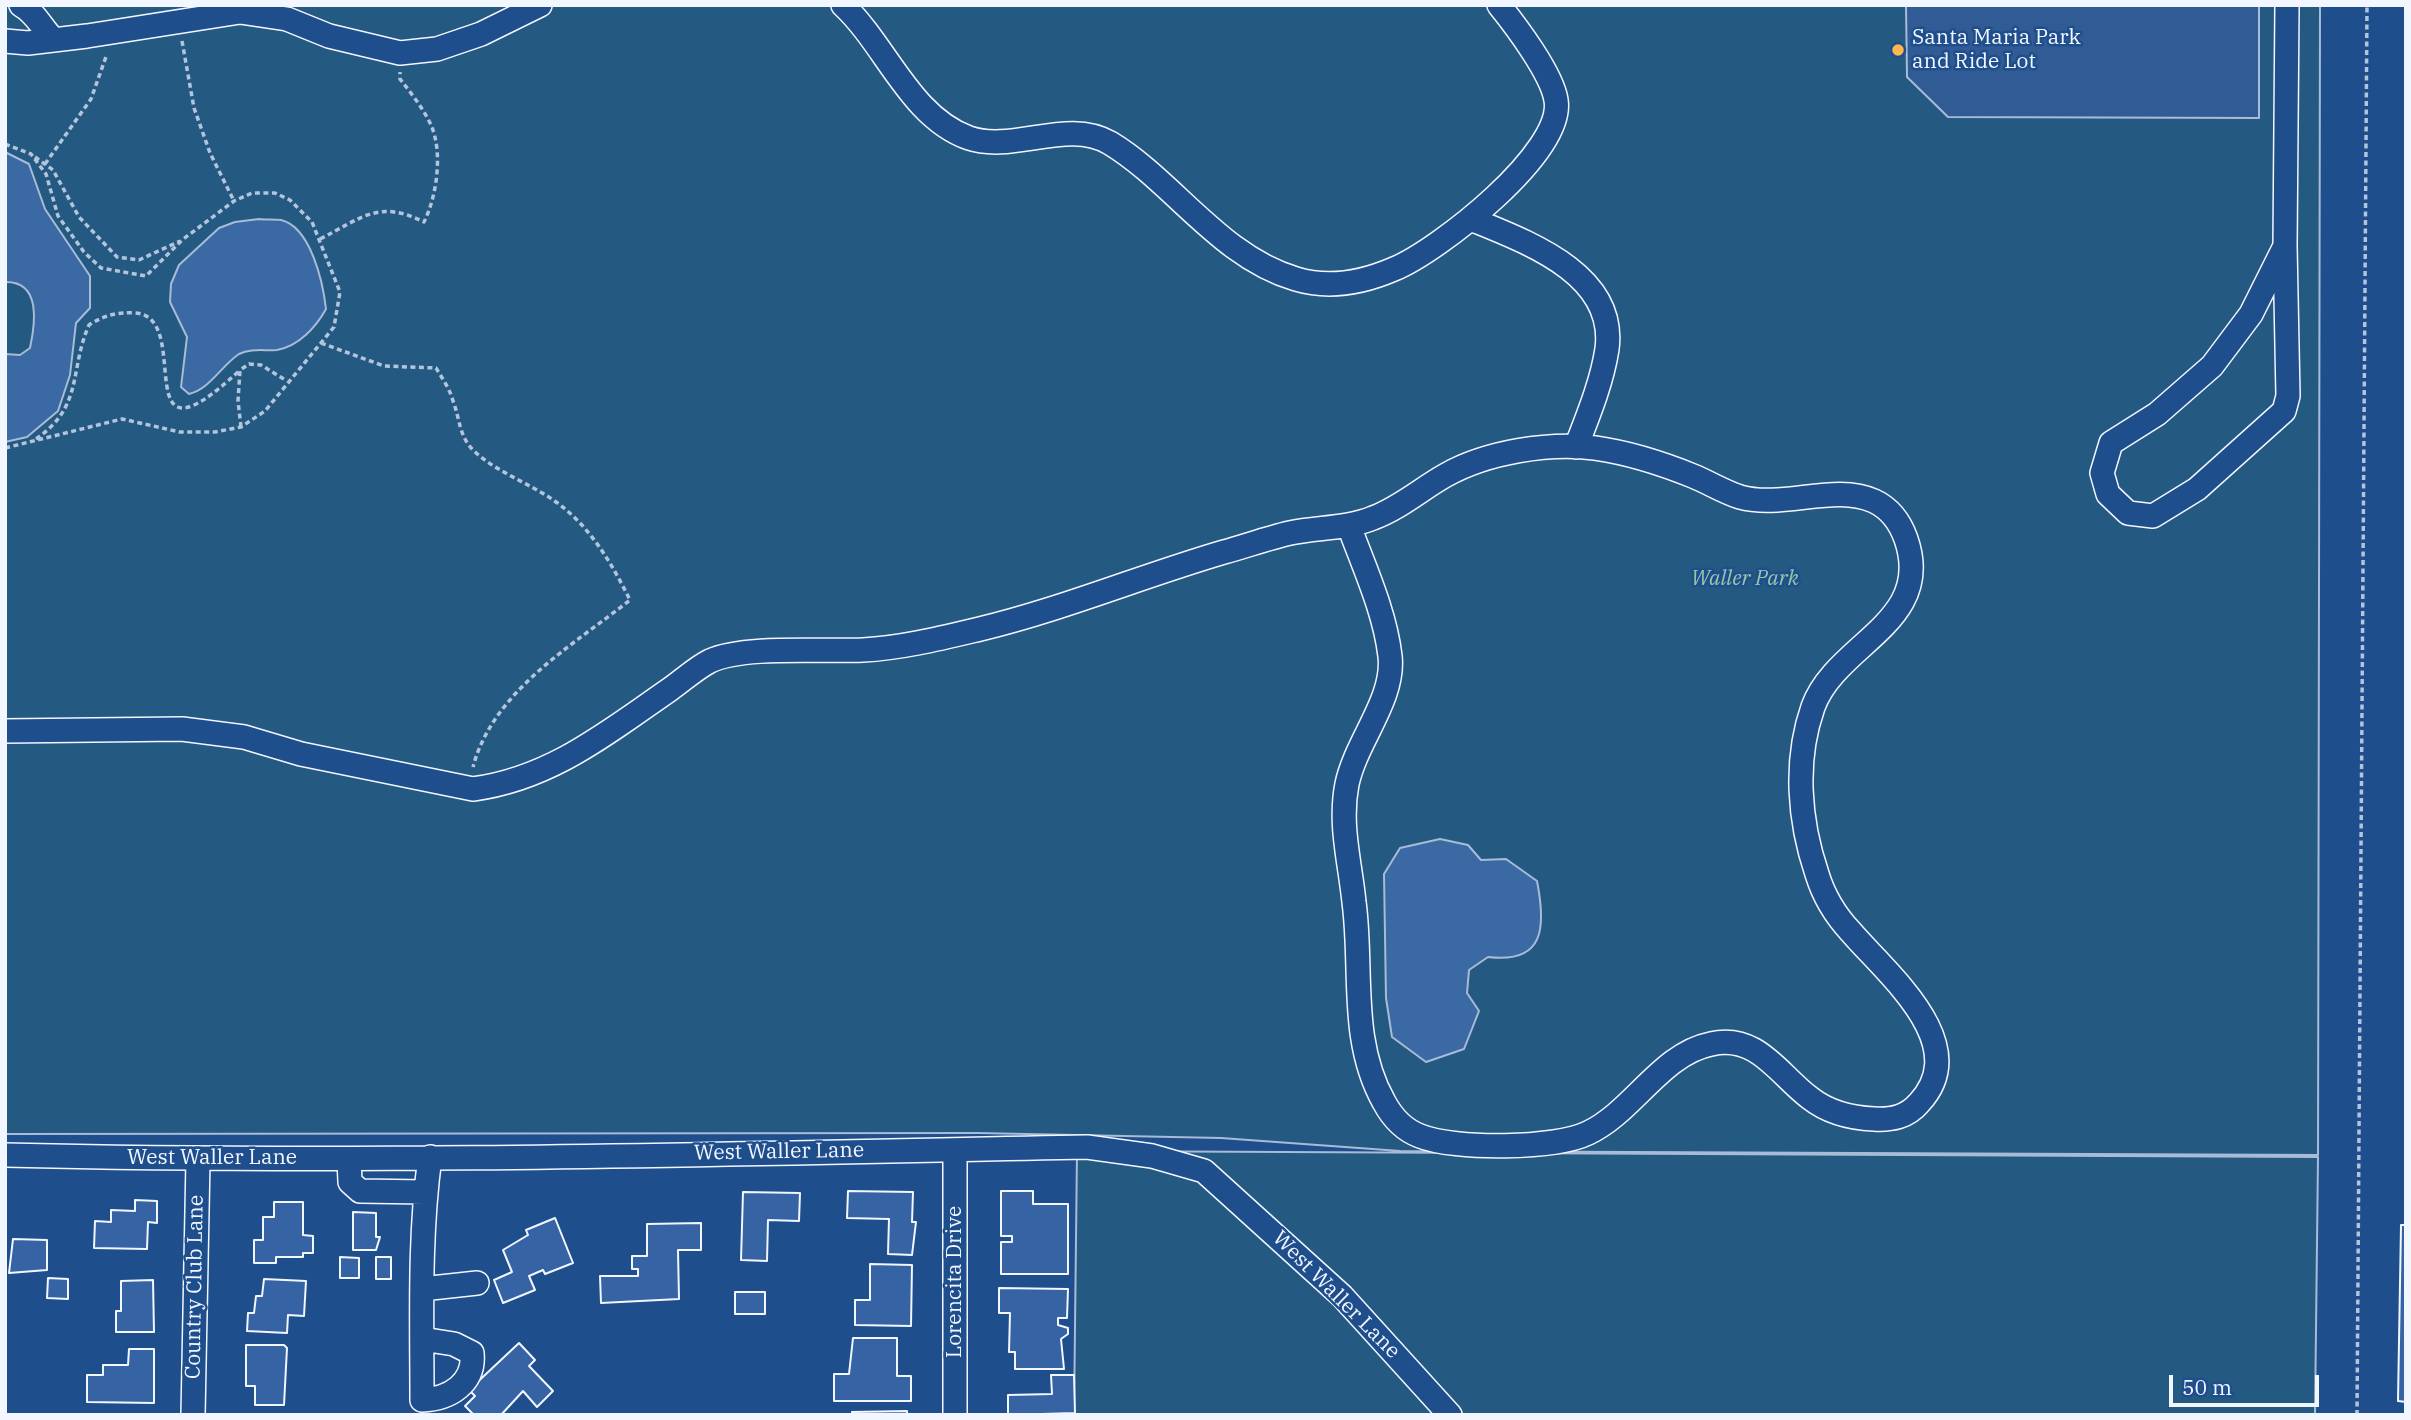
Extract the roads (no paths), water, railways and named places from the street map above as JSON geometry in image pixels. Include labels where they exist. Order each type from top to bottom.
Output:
[{"type":"street","points":[[21,5],[33,11],[41,27],[53,39]]},
{"type":"street","points":[[5,41],[28,43],[145,29],[240,12],[287,19],[329,36],[400,53],[437,49],[481,34],[540,5]]},
{"type":"street","points":[[843,5],[864,26],[928,112],[944,125],[970,138],[996,142],[1080,135],[1105,140],[1132,156],[1210,229],[1269,269],[1298,280],[1330,284],[1362,281],[1397,269],[1463,228],[1545,143],[1555,121],[1556,99],[1527,41],[1499,5]]},
{"type":"street","points":[[2285,246],[2251,314],[2212,366],[2157,414],[2111,443],[2102,473],[2108,494],[2128,513],[2154,516],[2197,489],[2284,411],[2288,396],[2285,246],[2287,5]]},
{"type":"street","points":[[1471,219],[1550,256],[1583,280],[1597,298],[1606,320],[1607,348],[1576,447]]},
{"type":"street","points":[[5,731],[182,729],[244,737],[301,754],[474,789],[501,786],[574,756],[710,661],[754,653],[874,650],[945,636],[1082,600],[1182,564],[1294,532],[1349,526],[1406,502],[1453,471],[1540,447],[1576,447],[1652,459],[1745,499],[1797,500],[1843,494],[1866,497],[1885,507],[1898,520],[1909,545],[1912,568],[1906,593],[1895,616],[1825,683],[1810,717],[1801,766],[1802,811],[1806,835],[1825,898],[1850,931],[1899,984],[1931,1030],[1937,1060],[1932,1083],[1916,1107],[1895,1119],[1864,1119],[1830,1110],[1803,1094],[1765,1056],[1746,1046],[1727,1042],[1702,1045],[1685,1055],[1603,1124],[1581,1137],[1529,1145],[1449,1143],[1420,1136],[1403,1126],[1388,1112],[1377,1088],[1362,1034],[1357,1003],[1356,920],[1344,816],[1346,790],[1353,761],[1380,704],[1392,665],[1371,588],[1349,526]]},
{"type":"street","name":"West Waller Lane","points":[[5,1155],[198,1160],[349,1159],[1087,1147],[1152,1156],[1204,1171],[1342,1296],[1450,1415]]},
{"type":"street","name":"Lorencita Drive","points":[[954,1415],[955,1150]]},
{"type":"street","points":[[422,1339],[425,1192],[430,1157]]},
{"type":"street","points":[[349,1159],[350,1182],[360,1191],[425,1192]]},
{"type":"street","name":"Country Club Lane","points":[[194,1415],[198,1160]]},
{"type":"street","points":[[422,1289],[477,1283]]},
{"type":"place","name":"Santa Maria Park and Ride Lot","points":[[1898,50]]},
{"type":"park label","name":"Waller Park","points":[[1745,579]]}]
